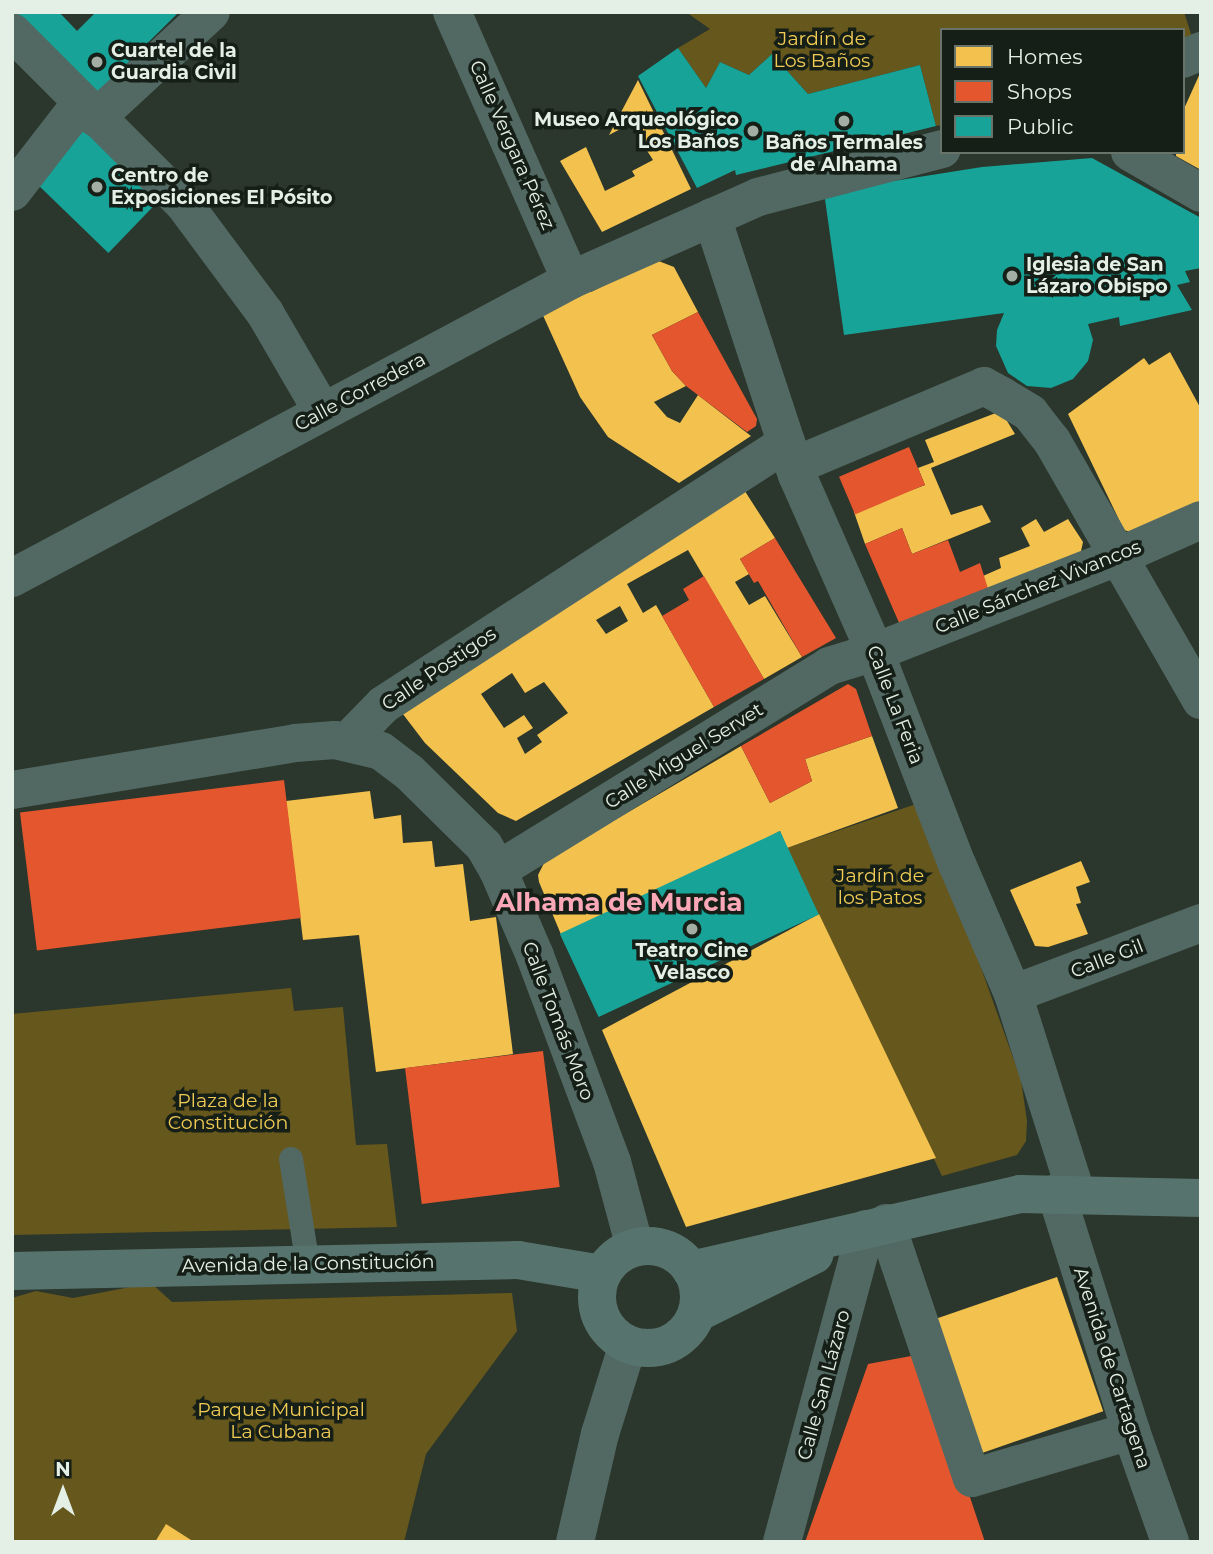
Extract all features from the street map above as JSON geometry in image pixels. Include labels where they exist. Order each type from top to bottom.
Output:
[{"type":"main road","points":[[691,1270],[1020,1194],[1201,1198]]},
{"type":"main road","points":[[697,1313],[876,1226]]},
{"type":"main road","points":[[635,1247],[660,1247],[673,1252],[691,1270],[697,1283],[697,1313],[689,1328],[677,1339],[645,1348],[628,1344],[614,1336],[603,1323],[597,1307],[597,1290],[602,1274],[610,1262],[635,1247]]},
{"type":"main road","name":"Avenida de la Constitución","points":[[12,1271],[518,1260],[602,1274]]},
{"type":"street","points":[[12,192],[89,110],[211,12]]},
{"type":"street","name":"Calle Vergara Pérez","points":[[452,12],[571,280]]},
{"type":"street","points":[[12,32],[184,204],[265,313],[322,411]]},
{"type":"street","points":[[1185,58],[1201,51]]},
{"type":"street","name":"Calle Corredera","points":[[12,578],[571,280],[758,197],[940,150]]},
{"type":"street","points":[[1134,154],[1201,192]]},
{"type":"street","name":"Calle La Feria","points":[[712,217],[790,455],[875,652],[953,854],[1013,994],[1066,1193]]},
{"type":"street","name":"Calle Postigos","points":[[348,741],[383,705],[790,455],[984,386],[1030,414],[1052,441],[1117,557]]},
{"type":"street","name":"Calle Sánchez Vivancos","points":[[875,652],[1117,557],[1201,520]]},
{"type":"street","points":[[1117,557],[1201,700]]},
{"type":"street","name":"Calle Miguel Servet","points":[[498,870],[829,666],[875,652]]},
{"type":"street","points":[[12,790],[295,743],[348,741]]},
{"type":"street","name":"Calle Tomás Moro","points":[[348,741],[381,751],[409,772],[484,846],[498,870],[535,956],[612,1162],[635,1247]]},
{"type":"street","name":"Calle Gil","points":[[1013,994],[1201,923]]},
{"type":"street","name":"Avenida de Cartagena","points":[[1066,1193],[1131,1431],[1170,1542]]},
{"type":"street","points":[[876,1226],[972,1478],[1131,1431]]},
{"type":"street","name":"Calle San Lázaro","points":[[782,1542],[876,1226]]},
{"type":"street","points":[[575,1542],[600,1434],[628,1344]]},
{"type":"lane","points":[[291,1159],[308,1265]]},
{"type":"green space","name":"Jardín de Los Baños","points":[[686,12],[1184,12],[1192,37],[1185,40],[1185,28],[940,28],[940,125],[936,126],[920,65],[808,94],[772,54],[749,75],[720,62],[706,88],[678,48],[710,29]]},
{"type":"green space","name":"Jardín de los Patos","points":[[922,802],[1021,1080],[1027,1121],[1026,1141],[1017,1155],[942,1176],[787,848]]},
{"type":"green space","name":"Plaza de la Constitución","points":[[291,988],[294,1011],[343,1007],[356,1145],[387,1144],[397,1227],[12,1235],[12,1014]]},
{"type":"green space","name":"Parque Municipal La Cubana","points":[[151,1283],[172,1302],[512,1293],[517,1331],[426,1454],[404,1542],[12,1542],[12,1298],[36,1291],[73,1298]]},
{"type":"building: Homes","points":[[1201,71],[1201,170],[1176,156],[1185,154],[1185,107]]},
{"type":"building: Homes","points":[[638,80],[691,189],[602,232],[560,161],[586,147],[605,191],[635,176],[632,171],[653,160],[630,124],[609,135]]},
{"type":"building: Homes","points":[[656,260],[674,267],[698,312],[652,335],[672,371],[686,386],[654,402],[667,417],[680,423],[698,395],[751,436],[679,483],[608,437],[580,397],[541,311],[585,285],[591,292]]},
{"type":"building: Homes","points":[[1170,352],[1201,409],[1201,504],[1139,535],[1124,530],[1068,414],[1144,358],[1149,365]]},
{"type":"building: Homes","points":[[1001,411],[1015,434],[931,468],[951,515],[982,505],[991,522],[912,554],[902,528],[865,544],[854,512],[925,485],[918,468],[934,462],[925,440]]},
{"type":"building: Homes","points":[[741,485],[775,538],[740,559],[749,574],[735,582],[749,605],[765,596],[802,657],[764,679],[688,550],[627,584],[643,613],[656,605],[714,707],[516,821],[498,813],[425,743],[396,705]],"holes":[[[620,606],[628,621],[606,634],[596,620]],[[512,673],[525,693],[544,682],[568,713],[537,735],[542,742],[525,754],[517,738],[533,728],[524,715],[504,728],[481,694]]]},
{"type":"building: Homes","points":[[1036,519],[1044,532],[1068,519],[1083,542],[1080,556],[990,595],[983,576],[1001,568],[999,558],[1030,546],[1021,528]]},
{"type":"building: Homes","points":[[872,736],[898,808],[787,848],[780,831],[565,944],[539,882],[538,875],[545,861],[741,746],[770,803],[812,781],[805,759]]},
{"type":"building: Homes","points":[[370,791],[374,819],[401,815],[403,843],[432,841],[435,867],[463,864],[470,921],[496,917],[513,1054],[376,1072],[359,935],[303,940],[286,801]]},
{"type":"building: Homes","points":[[1081,861],[1090,882],[1076,887],[1081,903],[1076,904],[1088,934],[1048,947],[1035,946],[1010,890]]},
{"type":"building: Homes","points":[[819,914],[936,1158],[686,1227],[602,1030]]},
{"type":"building: Homes","points":[[1057,1277],[1103,1411],[973,1456],[927,1322]]},
{"type":"building: Homes","points":[[166,1524],[191,1540],[190,1542],[155,1542]]},
{"type":"building: Shops","points":[[698,312],[757,419],[756,426],[747,432],[686,386],[672,371],[652,335]]},
{"type":"building: Shops","points":[[909,447],[925,485],[855,514],[839,477]]},
{"type":"building: Shops","points":[[902,528],[912,554],[948,540],[960,572],[980,563],[990,595],[903,632],[865,544]]},
{"type":"building: Shops","points":[[775,538],[836,638],[802,657],[758,581],[754,583],[740,559]]},
{"type":"building: Shops","points":[[704,576],[764,679],[714,707],[662,616],[689,600],[683,589]]},
{"type":"building: Shops","points":[[848,684],[856,689],[872,736],[805,759],[812,781],[770,803],[741,746]]},
{"type":"building: Shops","points":[[284,780],[301,918],[37,950],[20,812]]},
{"type":"building: Shops","points":[[543,1051],[560,1187],[422,1204],[405,1068]]},
{"type":"building: Shops","points":[[922,1354],[985,1542],[805,1542],[868,1364]]},
{"type":"building: Public","name":"Cuartel de la Guardia Civil","points":[[15,12],[59,12],[77,31],[96,12],[179,12],[96,94]]},
{"type":"building: Public","points":[[678,48],[706,88],[720,62],[749,75],[772,54],[808,94],[920,65],[936,126],[736,175],[735,170],[697,188],[638,76]]},
{"type":"building: Public","name":"Centro de Exposiciones El Pósito","points":[[82,119],[163,197],[108,253],[28,175]]},
{"type":"building: Public","name":"Iglesia de San Lázaro Obispo","points":[[1092,158],[1201,218],[1201,268],[1185,271],[1190,282],[1177,285],[1192,310],[1120,326],[1119,317],[1088,324],[1093,340],[1088,361],[1073,379],[1051,388],[1027,386],[1008,373],[996,346],[997,330],[1004,313],[844,335],[824,192],[982,167]]},
{"type":"building: Public","name":"Teatro Cine Velasco","points":[[780,831],[819,914],[599,1017],[560,934]]},
{"type":"place","name":"Cuartel de la Guardia Civil","points":[[97,62]]},
{"type":"place","name":"Baños Termales de Alhama","points":[[844,121]]},
{"type":"place","name":"Museo Arqueológico Los Baños","points":[[753,131]]},
{"type":"place","name":"Centro de Exposiciones El Pósito","points":[[97,187]]},
{"type":"place","name":"Iglesia de San Lázaro Obispo","points":[[1012,276]]},
{"type":"place","name":"Teatro Cine Velasco","points":[[692,929]]},
{"type":"district","name":"Alhama de Murcia","points":[[619,903]]}]
